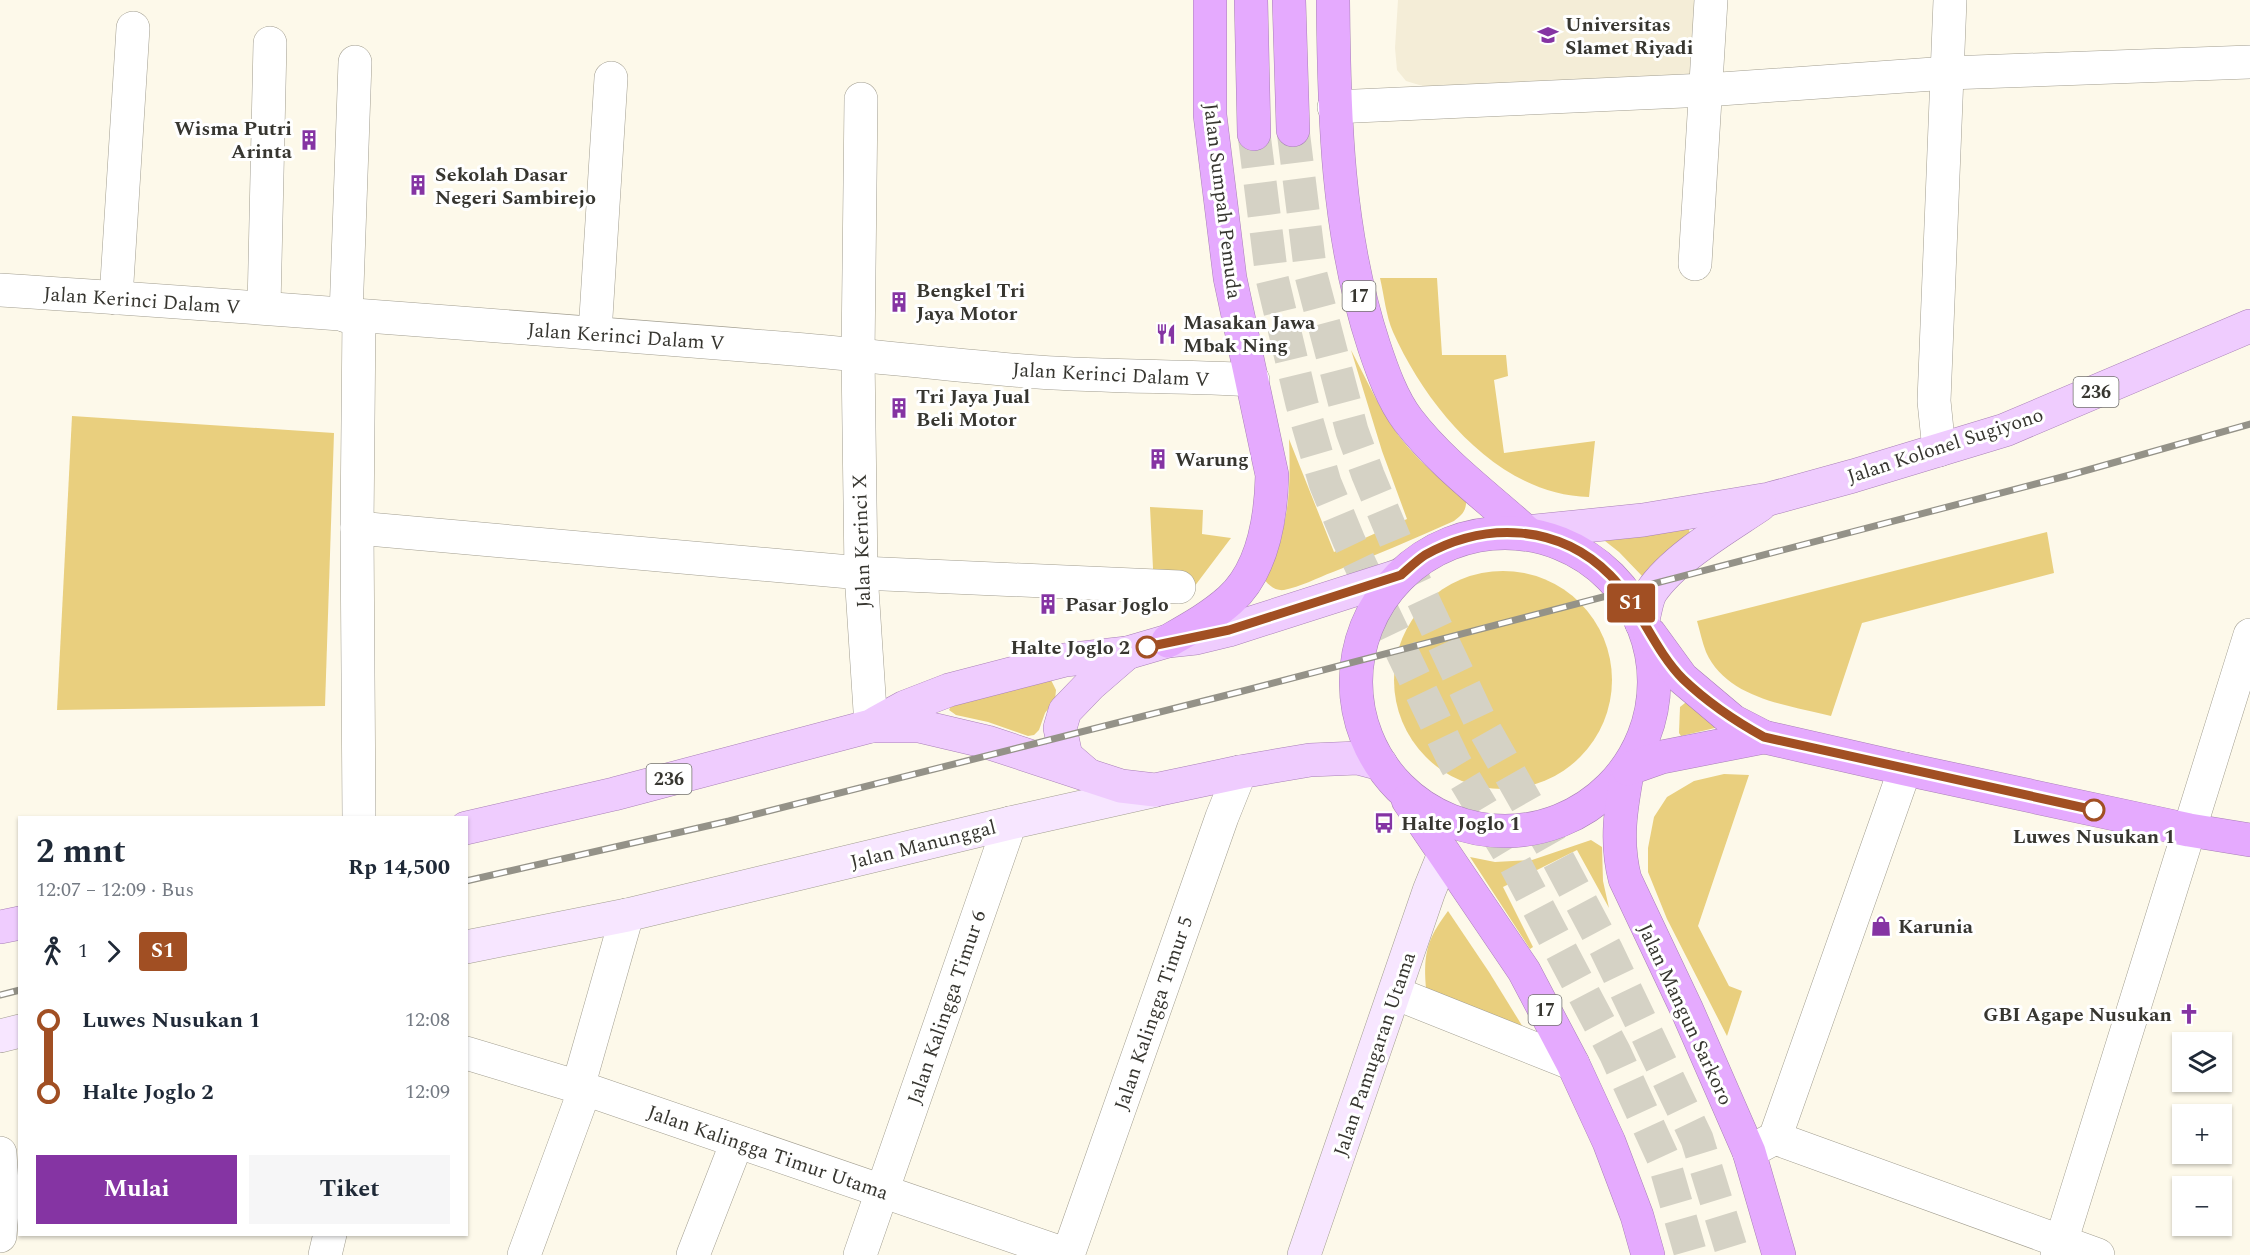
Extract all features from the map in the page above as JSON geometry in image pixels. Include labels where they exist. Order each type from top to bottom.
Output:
[{"type":"highway","name":"Jalan Sumpah Pemuda","points":[[1168,641],[1205,619],[1231,599],[1252,572],[1265,534],[1272,498],[1272,475],[1230,278],[1210,115],[1210,0]]},
{"type":"highway","points":[[1251,0],[1254,134]]},
{"type":"highway","points":[[1289,0],[1293,130]]},
{"type":"highway","name":"17","points":[[1334,0],[1334,107],[1345,226],[1361,308],[1383,372],[1407,418],[1432,447],[1463,478],[1526,532]]},
{"type":"highway","name":"17","points":[[1390,776],[1422,806],[1448,820],[1476,829],[1505,832],[1534,829],[1563,820],[1588,806],[1611,787],[1628,770],[1643,738],[1651,710],[1654,681],[1651,651],[1642,624],[1628,598],[1610,575],[1587,557],[1562,543],[1526,532],[1477,535],[1448,543],[1423,557],[1401,575],[1382,598],[1368,623],[1360,651],[1356,680],[1359,710],[1367,738],[1390,776],[1524,970],[1573,1064],[1609,1142],[1637,1216],[1648,1255]]},
{"type":"highway","points":[[1642,624],[1682,678],[1733,721],[1764,737],[1905,770],[2189,830],[2250,840]]},
{"type":"highway","points":[[1628,770],[1662,757],[1764,737]]},
{"type":"highway","name":"Jalan Mangun Sarkoro","points":[[1628,770],[1618,829],[1620,860],[1625,879],[1687,1010],[1762,1145],[1779,1255]]},
{"type":"main road","name":"Jalan Kolonel Sugiyono","points":[[1526,532],[1643,520],[1769,500],[2005,430],[2250,326]]},
{"type":"main road","name":"Jalan Kolonel Sugiyono","points":[[1642,624],[1650,594],[1667,574],[1704,543],[1769,500]]},
{"type":"main road","name":"236","points":[[468,828],[614,794],[871,726],[905,707],[949,690],[1065,660],[1127,653],[1168,641],[1196,638],[1229,630],[1401,575]]},
{"type":"main road","name":"236","points":[[1088,775],[1066,756],[1060,728],[1062,719],[1065,711],[1089,685],[1127,653]]},
{"type":"main road","name":"236","points":[[871,726],[920,726],[987,742],[1121,786],[1155,790]]},
{"type":"main road","name":"Jalan Manunggal","points":[[1155,790],[1240,772],[1325,759],[1358,758],[1390,776]]},
{"type":"main road","points":[[0,927],[18,922]]},
{"type":"street","points":[[1695,264],[1711,0]]},
{"type":"street","points":[[1939,450],[1934,401],[1950,0]]},
{"type":"street","points":[[116,298],[133,27]]},
{"type":"street","points":[[264,307],[270,43]]},
{"type":"street","points":[[355,62],[353,316],[359,816]]},
{"type":"street","points":[[1334,107],[1706,90],[1948,73],[2250,62]]},
{"type":"street","points":[[595,333],[611,78]]},
{"type":"street","name":"Jalan Kerinci X","points":[[861,99],[858,355],[861,573],[871,726]]},
{"type":"street","name":"Jalan Kerinci Dalam V","points":[[0,291],[264,307],[353,316],[858,355],[1039,372],[1252,380]]},
{"type":"street","points":[[357,528],[861,573],[1179,587]]},
{"type":"street","points":[[2059,1248],[2250,635]]},
{"type":"street","points":[[1905,770],[1762,1145],[2059,1248],[2098,1255]]},
{"type":"street","name":"Jalan Kalingga Timur 5","points":[[1068,1255],[1222,817],[1240,772]]},
{"type":"street","name":"Jalan Manunggal","points":[[468,947],[627,915],[1155,790]]},
{"type":"street","name":"Jalan Kalingga Timur 6","points":[[860,1255],[1010,823]]},
{"type":"street","name":"Jalan Pamugaran Utama","points":[[1304,1255],[1429,891],[1444,854]]},
{"type":"street","points":[[524,1255],[582,1088],[627,915]]},
{"type":"street","points":[[1395,993],[1573,1064]]},
{"type":"street","points":[[0,1036],[18,1032]]},
{"type":"street","name":"Jalan Kalingga Timur Utama","points":[[468,1054],[582,1088],[1068,1255]]},
{"type":"street","points":[[693,1255],[736,1142]]},
{"type":"street","points":[[0,1153],[3,1199],[0,1236]]},
{"type":"shaded area","name":"Universitas Slamet Riyadi","points":[[1398,0],[1701,0],[1697,79],[1426,87],[1406,81],[1397,70],[1395,48]]},
{"type":"shaded area","points":[[1380,278],[1437,278],[1442,355],[1506,355],[1508,376],[1494,380],[1504,453],[1595,441],[1589,497],[1556,492],[1525,481],[1496,464],[1446,417],[1425,390],[1393,332]]},
{"type":"shaded area","points":[[1351,350],[1376,400],[1398,435],[1428,467],[1466,498],[1465,509],[1454,521],[1379,554],[1302,585],[1278,590],[1264,579],[1279,543],[1287,511],[1289,439],[1334,552],[1407,519],[1382,451]]},
{"type":"shaded area","points":[[72,416],[334,433],[325,706],[57,710]]},
{"type":"shaded area","points":[[1150,507],[1203,510],[1202,534],[1231,538],[1194,587],[1177,599],[1155,609]]},
{"type":"shaded area","points":[[1688,527],[1691,536],[1643,577],[1605,541],[1603,536]]},
{"type":"shaded area","points":[[2047,532],[2054,573],[1862,623],[1831,716],[1778,703],[1743,690],[1716,668],[1706,652],[1697,621]]},
{"type":"shaded area","points":[[1503,571],[1524,573],[1545,580],[1580,603],[1603,638],[1610,659],[1612,680],[1610,701],[1603,722],[1580,757],[1545,780],[1524,787],[1503,789],[1482,787],[1461,780],[1426,757],[1403,722],[1396,701],[1394,680],[1396,659],[1403,638],[1426,603],[1461,580],[1482,573]]},
{"type":"shaded area","points":[[1051,680],[1056,690],[1055,700],[1045,713],[1039,730],[1034,735],[1028,736],[988,722],[956,715],[949,710],[953,702]]},
{"type":"shaded area","points":[[1685,703],[1691,703],[1715,722],[1715,728],[1681,736],[1679,733],[1680,707]]},
{"type":"shaded area","points":[[1724,774],[1749,775],[1698,926],[1729,986],[1742,991],[1727,1036],[1667,919],[1648,872],[1648,848],[1654,817],[1667,797],[1694,781]]},
{"type":"shaded area","points":[[1591,840],[1602,847],[1603,881],[1609,908],[1577,850],[1503,887],[1533,947],[1530,949],[1470,857],[1495,862],[1532,860]]},
{"type":"shaded area","points":[[1448,911],[1526,1032],[1426,989],[1425,966],[1428,947],[1435,930]]},
{"type":"tunnel","points":[[1293,130],[1311,275],[1352,431],[1368,475],[1396,542],[1481,723],[1606,949],[1697,1139],[1733,1255]]},
{"type":"tunnel","points":[[1254,134],[1272,278],[1302,404],[1325,483],[1349,541],[1455,763],[1513,860],[1615,1053],[1663,1158],[1691,1255]]},
{"type":"railway","points":[[468,881],[729,821],[1239,692],[2070,475],[2250,424]]},
{"type":"railway","points":[[0,995],[18,990]]},
{"type":"bus line","name":"S1","points":[[1147,647],[1229,630],[1401,575],[1423,557],[1448,543],[1477,535],[1526,532],[1562,543],[1587,557],[1610,575],[1628,598],[1642,624],[1682,678],[1733,721],[1764,737],[2094,810]]},
{"type":"place","name":"Universitas Slamet Riyadi","points":[[1548,35]]},
{"type":"place","name":"Wisma Putri Arinta","points":[[309,140]]},
{"type":"place","name":"Sekolah Dasar Negeri Sambirejo","points":[[418,185]]},
{"type":"place","name":"Bengkel Tri Jaya Motor","points":[[899,302]]},
{"type":"place","name":"Masakan Jawa Mbak Ning","points":[[1166,334]]},
{"type":"place","name":"Tri Jaya Jual Beli Motor","points":[[899,408]]},
{"type":"place","name":"Warung","points":[[1158,459]]},
{"type":"place","name":"Pasar Joglo","points":[[1048,604]]},
{"type":"place","name":"Halte Joglo 2","points":[[1147,647]]},
{"type":"place","name":"Luwes Nusukan 1","points":[[2094,810]]},
{"type":"place","name":"Halte Joglo 1","points":[[1384,823]]},
{"type":"place","name":"Karunia","points":[[1881,926]]},
{"type":"place","name":"GBI Agape Nusukan","points":[[2189,1014]]}]
